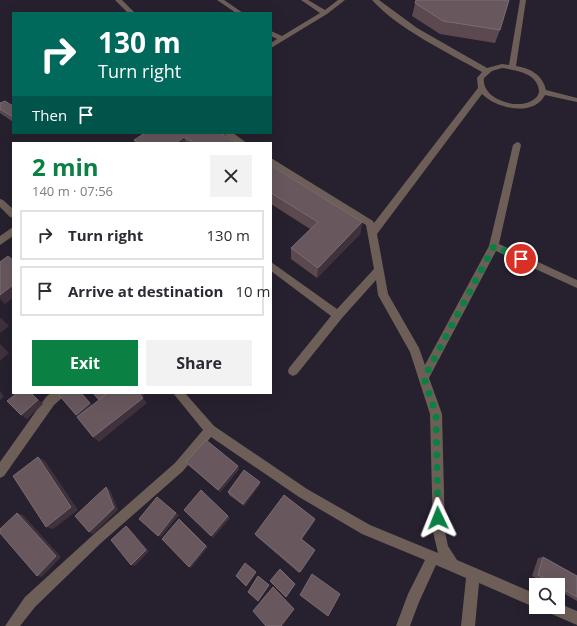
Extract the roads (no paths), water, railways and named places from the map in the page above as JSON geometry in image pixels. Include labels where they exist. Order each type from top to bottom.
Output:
[{"type":"street","points":[[118,0],[131,12]]},
{"type":"street","points":[[220,0],[238,12]]},
{"type":"street","points":[[304,0],[325,13]]},
{"type":"street","points":[[272,45],[325,13],[342,0]]},
{"type":"street","points":[[375,0],[389,13],[423,35],[486,71]]},
{"type":"street","points":[[512,67],[523,0]]},
{"type":"street","points":[[272,34],[282,39]]},
{"type":"street","points":[[502,66],[512,67],[526,71],[538,78],[544,92],[542,98],[536,103],[527,106],[516,106],[495,101],[482,89],[480,82],[481,76],[486,71],[502,66]]},
{"type":"street","points":[[372,233],[482,89]]},
{"type":"street","points":[[544,92],[577,100]]},
{"type":"street","points":[[229,134],[241,142]]},
{"type":"street","points":[[424,378],[494,246],[517,144]]},
{"type":"street","points":[[272,162],[370,223],[383,295],[415,351],[436,414],[439,532],[442,548],[452,565]]},
{"type":"street","points":[[0,202],[12,214]]},
{"type":"street","points":[[0,241],[12,235]]},
{"type":"street","points":[[494,246],[577,284]]},
{"type":"street","points":[[272,267],[338,315]]},
{"type":"street","points":[[293,371],[338,315],[379,270]]},
{"type":"street","points":[[0,472],[50,401],[58,394]]},
{"type":"street","points":[[179,394],[210,430],[303,493],[366,530],[529,598]]},
{"type":"street","points":[[12,626],[30,602],[98,539],[179,468],[210,430]]},
{"type":"street","points":[[403,626],[413,599],[433,558]]},
{"type":"street","points":[[468,626],[473,574]]},
{"type":"street","points":[[565,613],[577,618]]}]
